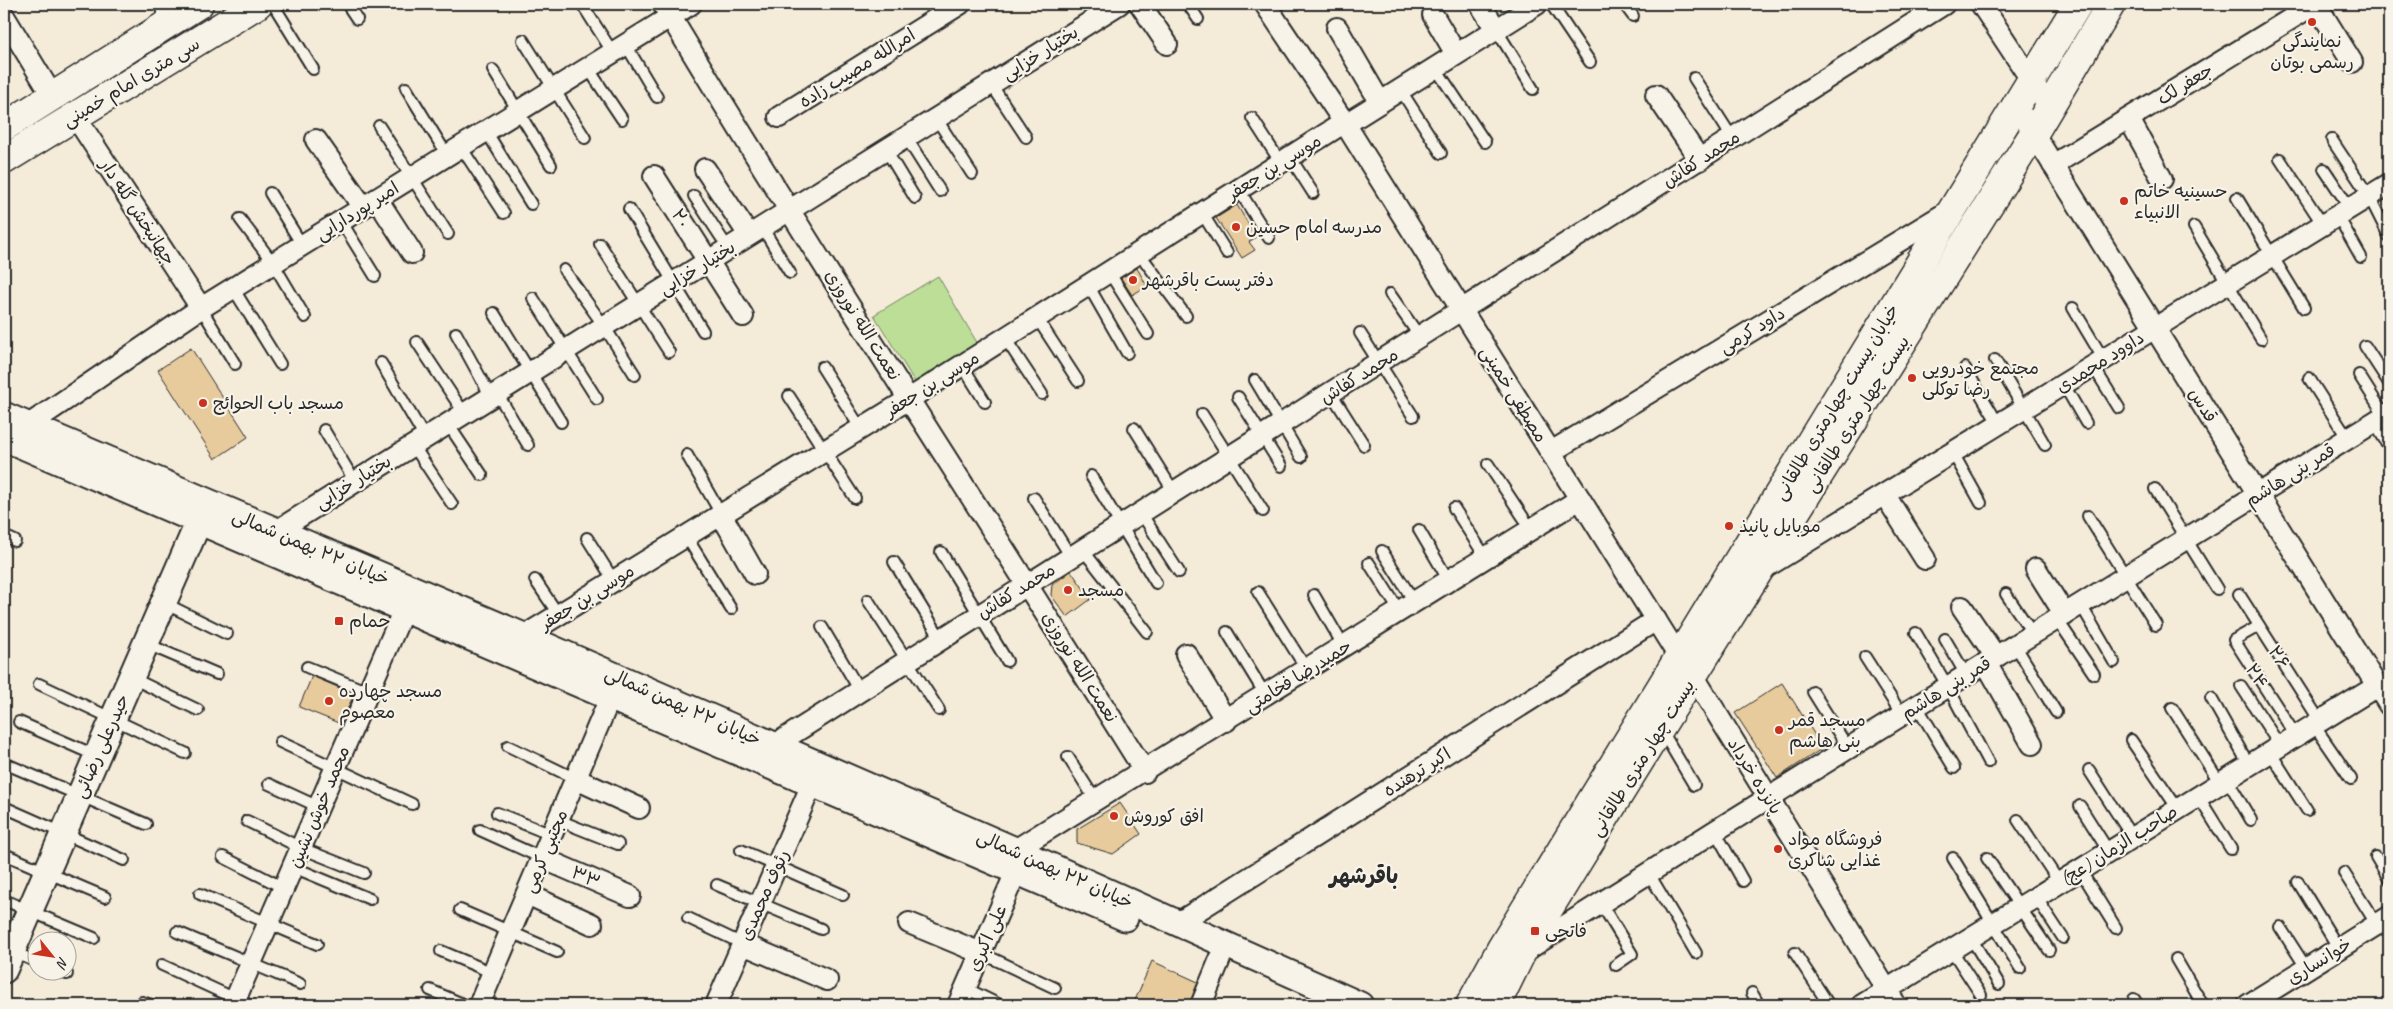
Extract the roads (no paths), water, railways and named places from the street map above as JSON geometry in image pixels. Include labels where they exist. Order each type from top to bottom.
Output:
[{"type":"main road","name":"سی متری امام خمینی","points":[[4,127],[53,97],[169,12],[199,4]]},
{"type":"main road","name":"سی متری امام خمینی","points":[[4,160],[258,4]]},
{"type":"main road","name":"خیابان بیست چهارمتری طالقانی","points":[[1470,1005],[1512,951],[1686,666],[1953,209],[2078,4]]},
{"type":"main road","name":"بیست چهار متری طالقانی","points":[[1496,1005],[1512,951],[1660,728],[1686,666],[1759,571],[2034,133],[2111,4]]},
{"type":"street","name":"امیر پوردارایی","points":[[27,426],[201,308],[619,49],[667,10],[691,4]]},
{"type":"street","name":"امرالله مصیب زاده","points":[[779,117],[960,4]]},
{"type":"street","name":"بختیار خزایی","points":[[274,532],[1119,4]]},
{"type":"street","points":[[1140,4],[1167,44]]},
{"type":"street","name":"مصطفی خمینی","points":[[1265,4],[1344,123],[1686,666]]},
{"type":"street","points":[[1480,4],[1496,29]]},
{"type":"street","name":"موسی بن جعفر","points":[[524,636],[909,399],[1285,160],[1537,4]]},
{"type":"street","name":"محمد کفاش","points":[[773,746],[1944,4]]},
{"type":"street","points":[[1981,4],[2030,81],[2049,107]]},
{"type":"street","points":[[2316,4],[2352,62]]},
{"type":"street","name":"جعفر لک","points":[[2054,165],[2316,4]]},
{"type":"street","name":"نعمت الله نوروزی","points":[[667,10],[909,399],[1028,584],[1145,772]]},
{"type":"street","points":[[4,16],[53,97]]},
{"type":"street","points":[[1433,16],[1456,54]]},
{"type":"street","points":[[1337,28],[1380,102]]},
{"type":"street","points":[[1656,95],[1700,160]]},
{"type":"street","name":"قدس","points":[[2016,105],[2389,705]]},
{"type":"street","name":"جهانبخش گله دار","points":[[75,116],[201,308]]},
{"type":"street","points":[[2129,119],[2162,179]]},
{"type":"street","points":[[316,140],[412,253]]},
{"type":"street","points":[[705,169],[755,231]]},
{"type":"street","name":"۲۰","points":[[654,176],[743,316]]},
{"type":"street","name":"داوود محمدی","points":[[1759,571],[2389,184]]},
{"type":"street","name":"داود کرمی","points":[[1551,452],[1953,209]]},
{"type":"street","name":"قمر بنی هاشم","points":[[1512,951],[1600,902],[2383,417]]},
{"type":"street","name":"خیابان ۲۲ بهمن شمالی","points":[[4,433],[27,426],[274,532],[524,636],[773,746],[1318,1004]]},
{"type":"street","name":"خیابان ۲۲ بهمن شمالی","points":[[4,433],[199,521],[812,784],[1178,924],[1360,1005]]},
{"type":"street","points":[[1885,495],[1925,559]]},
{"type":"street","name":"حمیدرضا فخامتی","points":[[1016,861],[1096,801],[1580,499]]},
{"type":"street","points":[[721,514],[756,574]]},
{"type":"street","name":"حیدرعلی رضائی","points":[[6,957],[29,912],[199,521]]},
{"type":"street","points":[[2036,569],[2067,613]]},
{"type":"street","points":[[1962,608],[1991,660],[2032,744]]},
{"type":"street","name":"محمد خوش نشین","points":[[239,1003],[251,963],[404,609]]},
{"type":"street","name":"اکبر ترهنده","points":[[1178,924],[1656,620]]},
{"type":"street","points":[[1186,654],[1226,721]]},
{"type":"street","name":"پانزده خرداد","points":[[1686,666],[1891,997]]},
{"type":"street","name":"صاحب الزمان (عج)","points":[[1862,1005],[1891,997],[1951,950],[2377,686]]},
{"type":"street","name":"مجتبی کرمی","points":[[479,1005],[610,698]]},
{"type":"street","points":[[576,779],[639,808]]},
{"type":"street","name":"رئوف محمدی","points":[[716,1005],[812,784]]},
{"type":"street","name":"۳۳","points":[[542,858],[630,896]]},
{"type":"street","name":"علی اکبری","points":[[962,997],[1016,861]]},
{"type":"street","points":[[527,894],[592,924]]},
{"type":"street","name":"خوانساری","points":[[2248,1005],[2383,921]]},
{"type":"street","points":[[909,923],[981,953]]},
{"type":"street","points":[[743,944],[827,980]]},
{"type":"street","points":[[1200,1005],[1220,959]]},
{"type":"lane","points":[[273,4],[313,69]]},
{"type":"lane","points":[[347,4],[357,19]]},
{"type":"lane","points":[[582,4],[657,97]]},
{"type":"lane","points":[[1188,4],[1198,19]]},
{"type":"lane","points":[[1551,4],[1590,62]]},
{"type":"lane","points":[[1624,4],[1633,16]]},
{"type":"lane","points":[[1496,29],[1533,89]]},
{"type":"lane","points":[[523,40],[585,138]]},
{"type":"lane","points":[[1435,67],[1485,142]]},
{"type":"lane","points":[[588,68],[622,119]]},
{"type":"lane","points":[[493,70],[551,165]]},
{"type":"lane","points":[[1694,78],[1733,139]]},
{"type":"lane","points":[[991,84],[1026,137]]},
{"type":"lane","points":[[406,88],[504,213]]},
{"type":"lane","points":[[1400,89],[1441,153]]},
{"type":"lane","points":[[936,118],[972,174]]},
{"type":"lane","points":[[1252,118],[1313,193]]},
{"type":"lane","points":[[378,126],[448,234]]},
{"type":"lane","points":[[486,131],[531,204]]},
{"type":"lane","points":[[906,137],[940,191]]},
{"type":"lane","points":[[2332,140],[2369,196],[2389,236]]},
{"type":"lane","points":[[886,150],[915,198]]},
{"type":"lane","points":[[2280,159],[2337,216],[2361,257]]},
{"type":"lane","points":[[2324,169],[2337,216]]},
{"type":"lane","points":[[1239,190],[1268,238]]},
{"type":"lane","points":[[270,193],[302,245]]},
{"type":"lane","points":[[694,196],[728,248]]},
{"type":"lane","points":[[2237,198],[2274,255],[2304,308]]},
{"type":"lane","points":[[629,209],[703,331]]},
{"type":"lane","points":[[1202,213],[1226,253]]},
{"type":"lane","points":[[240,219],[273,263],[305,317]]},
{"type":"lane","points":[[341,221],[375,276]]},
{"type":"lane","points":[[2194,227],[2261,339]]},
{"type":"lane","points":[[755,231],[790,273]]},
{"type":"lane","points":[[600,244],[669,352]]},
{"type":"lane","points":[[1139,253],[1186,316]]},
{"type":"lane","points":[[564,270],[636,375]]},
{"type":"lane","points":[[1109,272],[1148,334]]},
{"type":"lane","points":[[1088,285],[1127,353]]},
{"type":"lane","points":[[233,288],[280,364]]},
{"type":"lane","points":[[1390,294],[1420,337]]},
{"type":"lane","points":[[533,298],[597,399]]},
{"type":"lane","points":[[201,308],[235,364]]},
{"type":"lane","points":[[2073,308],[2119,408]]},
{"type":"lane","points":[[494,313],[561,422]]},
{"type":"lane","points":[[1037,318],[1078,381]]},
{"type":"lane","points":[[456,333],[528,446]]},
{"type":"lane","points":[[1360,334],[1413,416]]},
{"type":"lane","points":[[1005,338],[1042,394]]},
{"type":"lane","points":[[417,342],[456,418],[482,475]]},
{"type":"lane","points":[[2365,346],[2389,383]]},
{"type":"lane","points":[[1994,360],[2022,410],[2045,445]]},
{"type":"lane","points":[[381,364],[452,504]]},
{"type":"lane","points":[[962,365],[984,402]]},
{"type":"lane","points":[[822,367],[860,429]]},
{"type":"lane","points":[[1965,368],[1998,425]]},
{"type":"lane","points":[[2359,375],[2383,417],[2389,447]]},
{"type":"lane","points":[[2309,378],[2348,439]]},
{"type":"lane","points":[[1254,380],[1301,457]]},
{"type":"lane","points":[[2064,385],[2086,423]]},
{"type":"lane","points":[[1331,393],[1364,445]]},
{"type":"lane","points":[[788,396],[855,498]]},
{"type":"lane","points":[[1238,397],[1281,466]]},
{"type":"lane","points":[[1202,414],[1263,511]]},
{"type":"lane","points":[[1134,428],[1174,492]]},
{"type":"lane","points":[[324,430],[355,482]]},
{"type":"lane","points":[[1953,453],[1981,503]]},
{"type":"lane","points":[[687,455],[721,514]]},
{"type":"lane","points":[[1488,464],[1531,529]]},
{"type":"lane","points":[[1091,476],[1156,583]]},
{"type":"lane","points":[[2155,489],[2217,589]]},
{"type":"lane","points":[[1034,498],[1077,553],[1146,632]]},
{"type":"lane","points":[[1454,508],[1486,558]]},
{"type":"lane","points":[[1141,513],[1179,572]]},
{"type":"lane","points":[[2088,516],[2156,625]]},
{"type":"lane","points":[[1419,530],[1449,581]]},
{"type":"lane","points":[[4,536],[15,541]]},
{"type":"lane","points":[[686,536],[731,609]]},
{"type":"lane","points":[[587,538],[614,581]]},
{"type":"lane","points":[[1382,551],[1407,607]]},
{"type":"lane","points":[[941,552],[1007,661]]},
{"type":"lane","points":[[894,562],[941,639]]},
{"type":"lane","points":[[1369,563],[1407,607]]},
{"type":"lane","points":[[535,580],[558,614]]},
{"type":"lane","points":[[1258,592],[1307,670]]},
{"type":"lane","points":[[2006,594],[2033,634]]},
{"type":"lane","name":"۲۶","points":[[2239,594],[2351,779]]},
{"type":"lane","points":[[1314,595],[1344,647]]},
{"type":"lane","points":[[868,600],[939,710]]},
{"type":"lane","points":[[163,603],[228,634]]},
{"type":"lane","points":[[2067,613],[2114,662]]},
{"type":"lane","points":[[2067,613],[2094,674]]},
{"type":"lane","name":"۲۴","points":[[2260,626],[2234,640],[2282,745]]},
{"type":"lane","points":[[822,627],[860,691]]},
{"type":"lane","points":[[1227,632],[1266,696]]},
{"type":"lane","points":[[1916,633],[1948,687],[1988,762]]},
{"type":"lane","points":[[1945,639],[1966,675]]},
{"type":"lane","points":[[146,644],[217,674]]},
{"type":"lane","points":[[2015,645],[2056,712]]},
{"type":"lane","points":[[1865,657],[1954,768]]},
{"type":"lane","points":[[307,667],[368,692]]},
{"type":"lane","points":[[131,678],[198,710]]},
{"type":"lane","points":[[39,684],[185,753]]},
{"type":"lane","points":[[2242,686],[2282,745],[2307,810]]},
{"type":"lane","points":[[1813,692],[1848,748]]},
{"type":"lane","points":[[2211,698],[2249,765]]},
{"type":"lane","points":[[2172,708],[2251,820]]},
{"type":"lane","points":[[19,722],[97,756]]},
{"type":"lane","points":[[1660,728],[1694,785]]},
{"type":"lane","points":[[2131,740],[2178,809]]},
{"type":"lane","points":[[280,742],[412,804]]},
{"type":"lane","points":[[508,746],[576,779]]},
{"type":"lane","points":[[1068,757],[1096,801]]},
{"type":"lane","points":[[4,763],[146,824]]},
{"type":"lane","points":[[2089,770],[2132,837]]},
{"type":"lane","points":[[269,784],[319,807]]},
{"type":"lane","points":[[2198,796],[2231,848]]},
{"type":"lane","points":[[2080,806],[2109,852]]},
{"type":"lane","points":[[4,807],[124,860]]},
{"type":"lane","points":[[497,813],[618,844]]},
{"type":"lane","points":[[2018,820],[2059,882]]},
{"type":"lane","points":[[247,821],[301,848],[364,873]]},
{"type":"lane","points":[[480,830],[542,858]]},
{"type":"lane","points":[[1715,831],[1743,881]]},
{"type":"lane","points":[[741,850],[843,895]]},
{"type":"lane","points":[[4,854],[105,897]]},
{"type":"lane","points":[[223,857],[284,888]]},
{"type":"lane","points":[[2376,857],[2389,879]]},
{"type":"lane","points":[[1953,858],[2020,968]]},
{"type":"lane","points":[[1987,858],[2063,938]]},
{"type":"lane","points":[[293,867],[370,899]]},
{"type":"lane","points":[[2080,870],[2116,928]]},
{"type":"lane","points":[[1648,872],[1696,953]]},
{"type":"lane","points":[[2344,873],[2383,921]]},
{"type":"lane","points":[[2298,882],[2339,949]]},
{"type":"lane","points":[[718,885],[761,902],[821,930]]},
{"type":"lane","points":[[200,894],[317,944]]},
{"type":"lane","points":[[4,900],[94,938]]},
{"type":"lane","points":[[1600,902],[1632,954],[1616,965]]},
{"type":"lane","points":[[2028,902],[2049,950]]},
{"type":"lane","points":[[460,910],[558,952]]},
{"type":"lane","points":[[688,918],[743,944]]},
{"type":"lane","points":[[2280,927],[2307,969]]},
{"type":"lane","points":[[177,932],[300,984]]},
{"type":"lane","points":[[1971,938],[1999,984]]},
{"type":"lane","points":[[1951,950],[1981,995]]},
{"type":"lane","points":[[441,951],[493,972]]},
{"type":"lane","points":[[981,953],[1055,988]]},
{"type":"lane","points":[[1795,953],[1829,1005]]},
{"type":"lane","points":[[6,957],[28,960]]},
{"type":"lane","points":[[2176,959],[2203,1005]]},
{"type":"lane","points":[[162,965],[239,1003]]},
{"type":"lane","points":[[430,990],[465,1005]]},
{"type":"lane","points":[[1752,993],[1759,1005]]},
{"type":"lane","points":[[962,997],[1000,1005]]},
{"type":"place","name":"نمایندگی رسمی بوتان","points":[[2312,22]]},
{"type":"place","name":"حسینیه خاتم الانبیاء","points":[[2124,201]]},
{"type":"place","name":"مدرسه امام حسین","points":[[1236,227]]},
{"type":"place","name":"دفتر پست باقرشهر","points":[[1133,280]]},
{"type":"place","name":"مجتمع خودرویی رضا توکلی","points":[[1912,378]]},
{"type":"place","name":"مسجد باب الحوائج","points":[[203,403]]},
{"type":"place","name":"موبایل پانیذ","points":[[1729,526]]},
{"type":"place","name":"مسجد","points":[[1068,590]]},
{"type":"place","name":"حمام","points":[[339,621]]},
{"type":"place","name":"مسجد چهارده معصوم","points":[[329,701]]},
{"type":"place","name":"مسجد قمر بنی هاشم","points":[[1779,730]]},
{"type":"place","name":"افق کوروش","points":[[1114,816]]},
{"type":"place","name":"فروشگاه مواد غذایی شاکری","points":[[1778,849]]},
{"type":"place","name":"فاتحی","points":[[1535,931]]},
{"type":"district","name":"باقرشهر","points":[[1364,876]]}]
